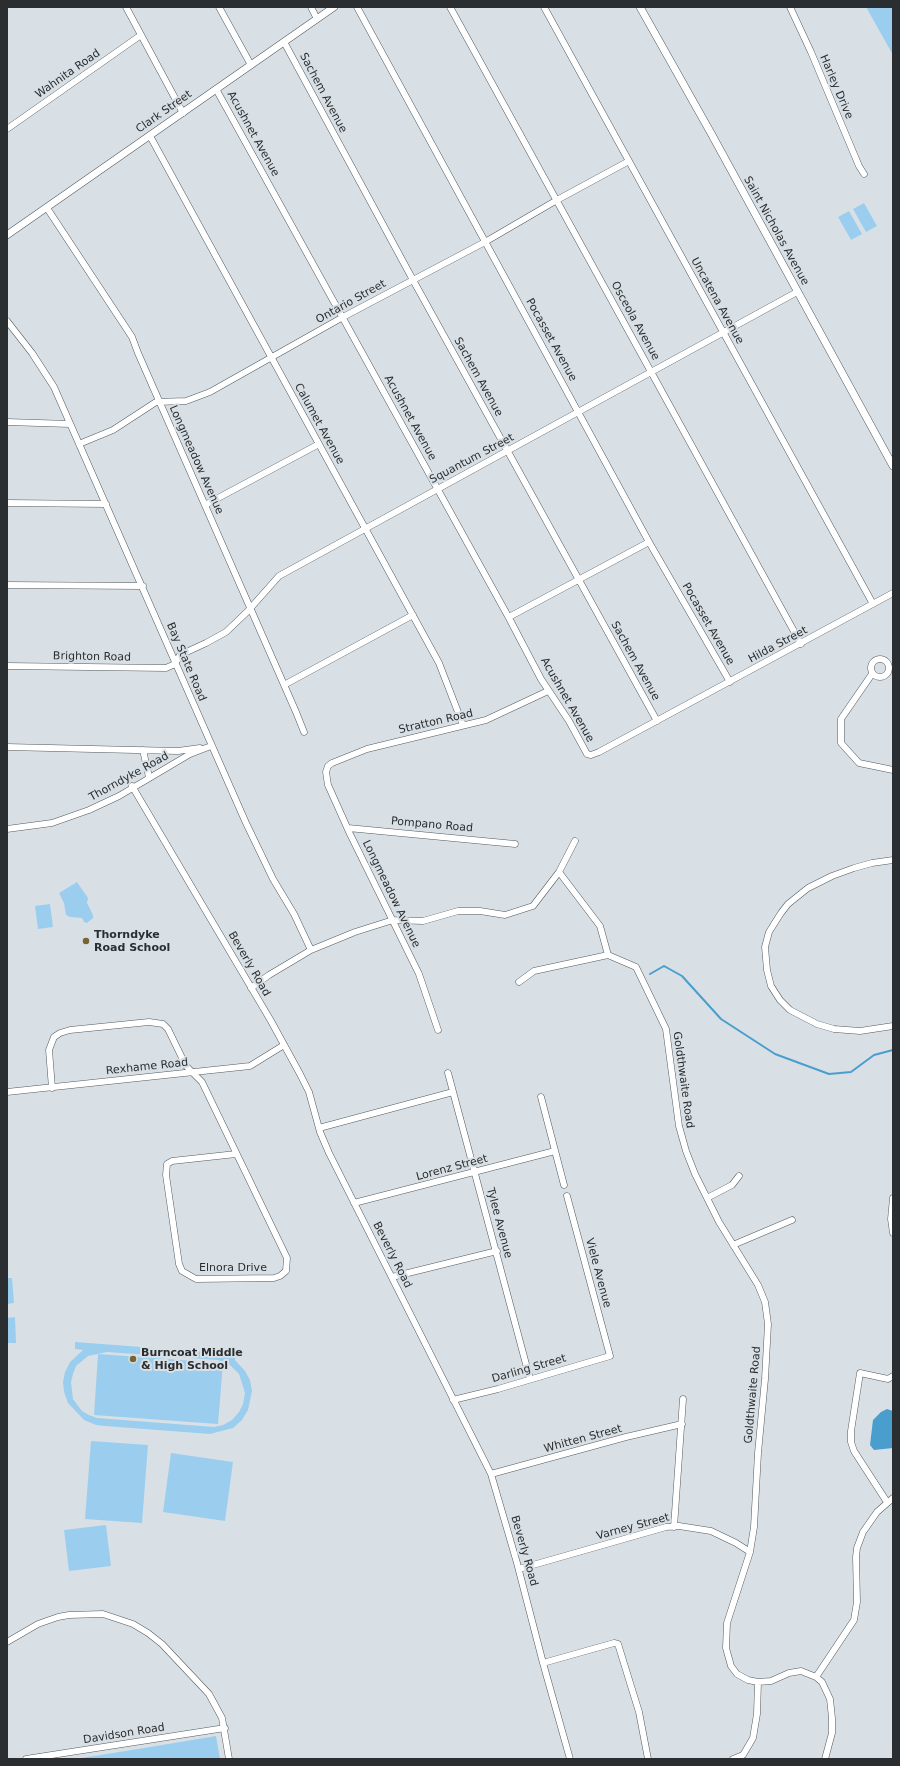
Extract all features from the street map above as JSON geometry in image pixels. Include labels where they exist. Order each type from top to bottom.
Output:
[{"type":"street","points":[[126,7],[183,113]]},
{"type":"street","points":[[219,7],[251,65]]},
{"type":"street","points":[[311,7],[317,19]]},
{"type":"street","name":"Clark Street","points":[[7,235],[334,7]]},
{"type":"street","name":"Pocasset Avenue","points":[[357,7],[650,542],[730,682]]},
{"type":"street","name":"Osceola Avenue","points":[[450,7],[801,644]]},
{"type":"street","name":"Uncatena Avenue","points":[[544,7],[872,604]]},
{"type":"street","name":"Saint Nicholas Avenue","points":[[640,7],[712,135],[893,466]]},
{"type":"street","name":"Harley Drive","points":[[790,7],[811,52],[858,166],[864,174]]},
{"type":"street","name":"Wahnita Road","points":[[7,130],[141,35]]},
{"type":"street","name":"Sachem Avenue","points":[[284,42],[413,280],[657,721]]},
{"type":"street","name":"Acushnet Avenue","points":[[216,89],[548,690],[569,721],[587,754]]},
{"type":"street","name":"Calumet Avenue","points":[[150,136],[444,672],[463,725]]},
{"type":"street","name":"Ontario Street","points":[[79,444],[113,430],[156,402],[186,401],[202,396],[272,358],[342,317],[485,242],[557,200],[629,161]]},
{"type":"street","name":"Longmeadow Avenue","points":[[47,208],[132,337],[304,732]]},
{"type":"street","name":"Squantum Street","points":[[175,664],[180,655],[226,632],[250,609],[279,576],[797,292]]},
{"type":"street","name":"Bay State Road","points":[[7,321],[48,376],[143,586],[175,664],[259,852],[273,880],[294,914],[311,950]]},
{"type":"street","points":[[7,422],[70,424]]},
{"type":"street","points":[[205,505],[319,444]]},
{"type":"street","points":[[7,503],[106,504]]},
{"type":"street","points":[[509,617],[650,542]]},
{"type":"street","points":[[7,585],[143,586]]},
{"type":"street","name":"Hilda Street","points":[[587,754],[592,755],[599,752],[893,593]]},
{"type":"street","points":[[284,685],[413,615]]},
{"type":"street","name":"Brighton Road","points":[[7,666],[166,668],[175,664]]},
{"type":"street","points":[[872,674],[841,719],[841,743],[860,763],[893,770]]},
{"type":"street","name":"Stratton Road","points":[[327,768],[332,763],[367,749],[493,718],[548,690]]},
{"type":"street","points":[[7,747],[178,751],[211,746]]},
{"type":"street","name":"Thorndyke Road","points":[[7,829],[52,823],[100,805],[190,754],[211,746]]},
{"type":"street","points":[[143,750],[149,777]]},
{"type":"street","name":"Longmeadow Avenue","points":[[327,768],[326,772],[328,785],[419,974],[438,1030]]},
{"type":"street","name":"Beverly Road","points":[[132,786],[251,988],[309,1092],[319,1128],[329,1153],[491,1474],[519,1569],[570,1759]]},
{"type":"street","name":"Pompano Road","points":[[348,828],[498,841],[515,844]]},
{"type":"street","points":[[251,988],[269,975],[311,950],[355,932],[393,920],[423,921],[458,911],[480,911],[506,916],[533,906],[559,872],[575,841]]},
{"type":"street","points":[[893,860],[872,863],[854,868],[832,876],[808,888],[788,904],[780,913],[769,932],[765,947],[767,970],[771,986],[780,1000],[790,1010],[810,1021],[834,1029],[860,1032],[893,1026]]},
{"type":"street","points":[[519,982],[534,971],[608,955],[600,926],[559,872]]},
{"type":"street","name":"Goldthwaite Road","points":[[608,955],[636,968],[666,1029],[679,1126],[695,1174],[733,1245],[758,1285],[765,1302],[768,1324],[766,1379],[760,1423],[755,1511],[750,1552],[728,1618],[726,1638],[728,1657],[737,1674],[748,1680],[758,1682]]},
{"type":"street","name":"Elnora Drive","points":[[52,1088],[49,1050],[54,1037],[70,1030],[149,1022],[163,1024],[168,1029],[186,1066],[202,1082],[284,1250],[287,1265],[286,1271],[280,1276],[274,1278],[196,1279],[182,1271],[179,1264],[165,1169],[167,1164],[172,1161],[236,1154]]},
{"type":"street","name":"Rexhame Road","points":[[7,1092],[250,1066],[284,1046]]},
{"type":"street","name":"Tylee Avenue","points":[[448,1073],[497,1251],[530,1379]]},
{"type":"street","points":[[319,1128],[453,1092]]},
{"type":"street","points":[[541,1097],[564,1185]]},
{"type":"street","name":"Lorenz Street","points":[[354,1203],[555,1151]]},
{"type":"street","points":[[707,1198],[732,1185],[739,1176]]},
{"type":"street","name":"Viele Avenue","points":[[567,1196],[610,1356]]},
{"type":"street","points":[[893,1198],[891,1219],[893,1233]]},
{"type":"street","points":[[733,1245],[792,1220]]},
{"type":"street","points":[[392,1277],[497,1251]]},
{"type":"street","name":"Darling Street","points":[[453,1400],[498,1389],[610,1356]]},
{"type":"street","points":[[887,1502],[854,1451],[851,1442],[851,1431],[860,1373],[888,1379],[893,1376]]},
{"type":"street","points":[[674,1526],[683,1399]]},
{"type":"street","name":"Whitten Street","points":[[491,1474],[626,1437],[682,1424]]},
{"type":"street","points":[[816,1677],[854,1620],[857,1602],[857,1548],[863,1532],[877,1512],[893,1498]]},
{"type":"street","name":"Varney Street","points":[[519,1569],[674,1526],[699,1528],[711,1531],[736,1543],[750,1552]]},
{"type":"street","points":[[7,1642],[27,1629],[58,1617],[81,1614],[103,1614],[128,1622],[148,1633],[162,1644],[187,1669],[215,1702],[222,1718],[229,1759]]},
{"type":"street","points":[[543,1663],[614,1643],[618,1644],[639,1712],[648,1759]]},
{"type":"street","points":[[733,1759],[743,1755],[753,1738],[757,1714],[758,1682],[771,1681],[794,1671],[807,1672],[816,1677],[826,1688],[830,1700],[832,1733],[825,1759]]},
{"type":"street","name":"Davidson Road","points":[[26,1759],[224,1728]]},
{"type":"shaded area","points":[[866,7],[893,7],[893,55]]},
{"type":"shaded area","points":[[864,203],[877,226],[866,232],[853,209]]},
{"type":"shaded area","points":[[849,211],[862,234],[851,240],[838,217]]},
{"type":"shaded area","points":[[77,882],[88,898],[87,903],[93,915],[93,918],[87,923],[84,922],[82,918],[70,917],[66,915],[64,903],[59,893]]},
{"type":"shaded area","points":[[50,904],[53,927],[38,929],[35,906]]},
{"type":"shaded area","points":[[7,1278],[12,1278],[14,1303],[7,1304]]},
{"type":"shaded area","points":[[15,1317],[16,1343],[7,1343],[7,1318]]},
{"type":"shaded area","points":[[75,1342],[235,1354],[235,1360],[245,1371],[250,1380],[252,1391],[248,1410],[242,1420],[233,1428],[210,1434],[96,1425],[84,1420],[68,1403],[64,1392],[63,1382],[65,1372],[70,1362],[83,1350],[75,1349]],"holes":[[[107,1352],[218,1360],[229,1364],[239,1374],[245,1393],[243,1404],[239,1412],[232,1420],[223,1425],[214,1427],[97,1418],[82,1411],[73,1399],[71,1382],[73,1374],[76,1366],[88,1356]]]},
{"type":"shaded area","points":[[98,1354],[223,1363],[218,1424],[94,1415]]},
{"type":"shaded area","points":[[887,1409],[893,1411],[893,1448],[874,1450],[870,1445],[873,1420],[881,1412]]},
{"type":"shaded area","points":[[91,1441],[148,1445],[142,1523],[85,1519]]},
{"type":"shaded area","points":[[171,1453],[233,1462],[225,1521],[163,1512]]},
{"type":"shaded area","points":[[106,1525],[111,1566],[69,1571],[64,1530]]},
{"type":"shaded area","points":[[216,1736],[220,1759],[75,1759],[138,1749]]},
{"type":"waterway","points":[[650,974],[664,966],[682,976],[721,1019],[775,1054],[829,1074],[851,1072],[874,1055],[893,1050]]},
{"type":"place","name":"Thorndyke Road School","points":[[86,941]]},
{"type":"place","name":"Burncoat Middle & High School","points":[[133,1359]]}]
